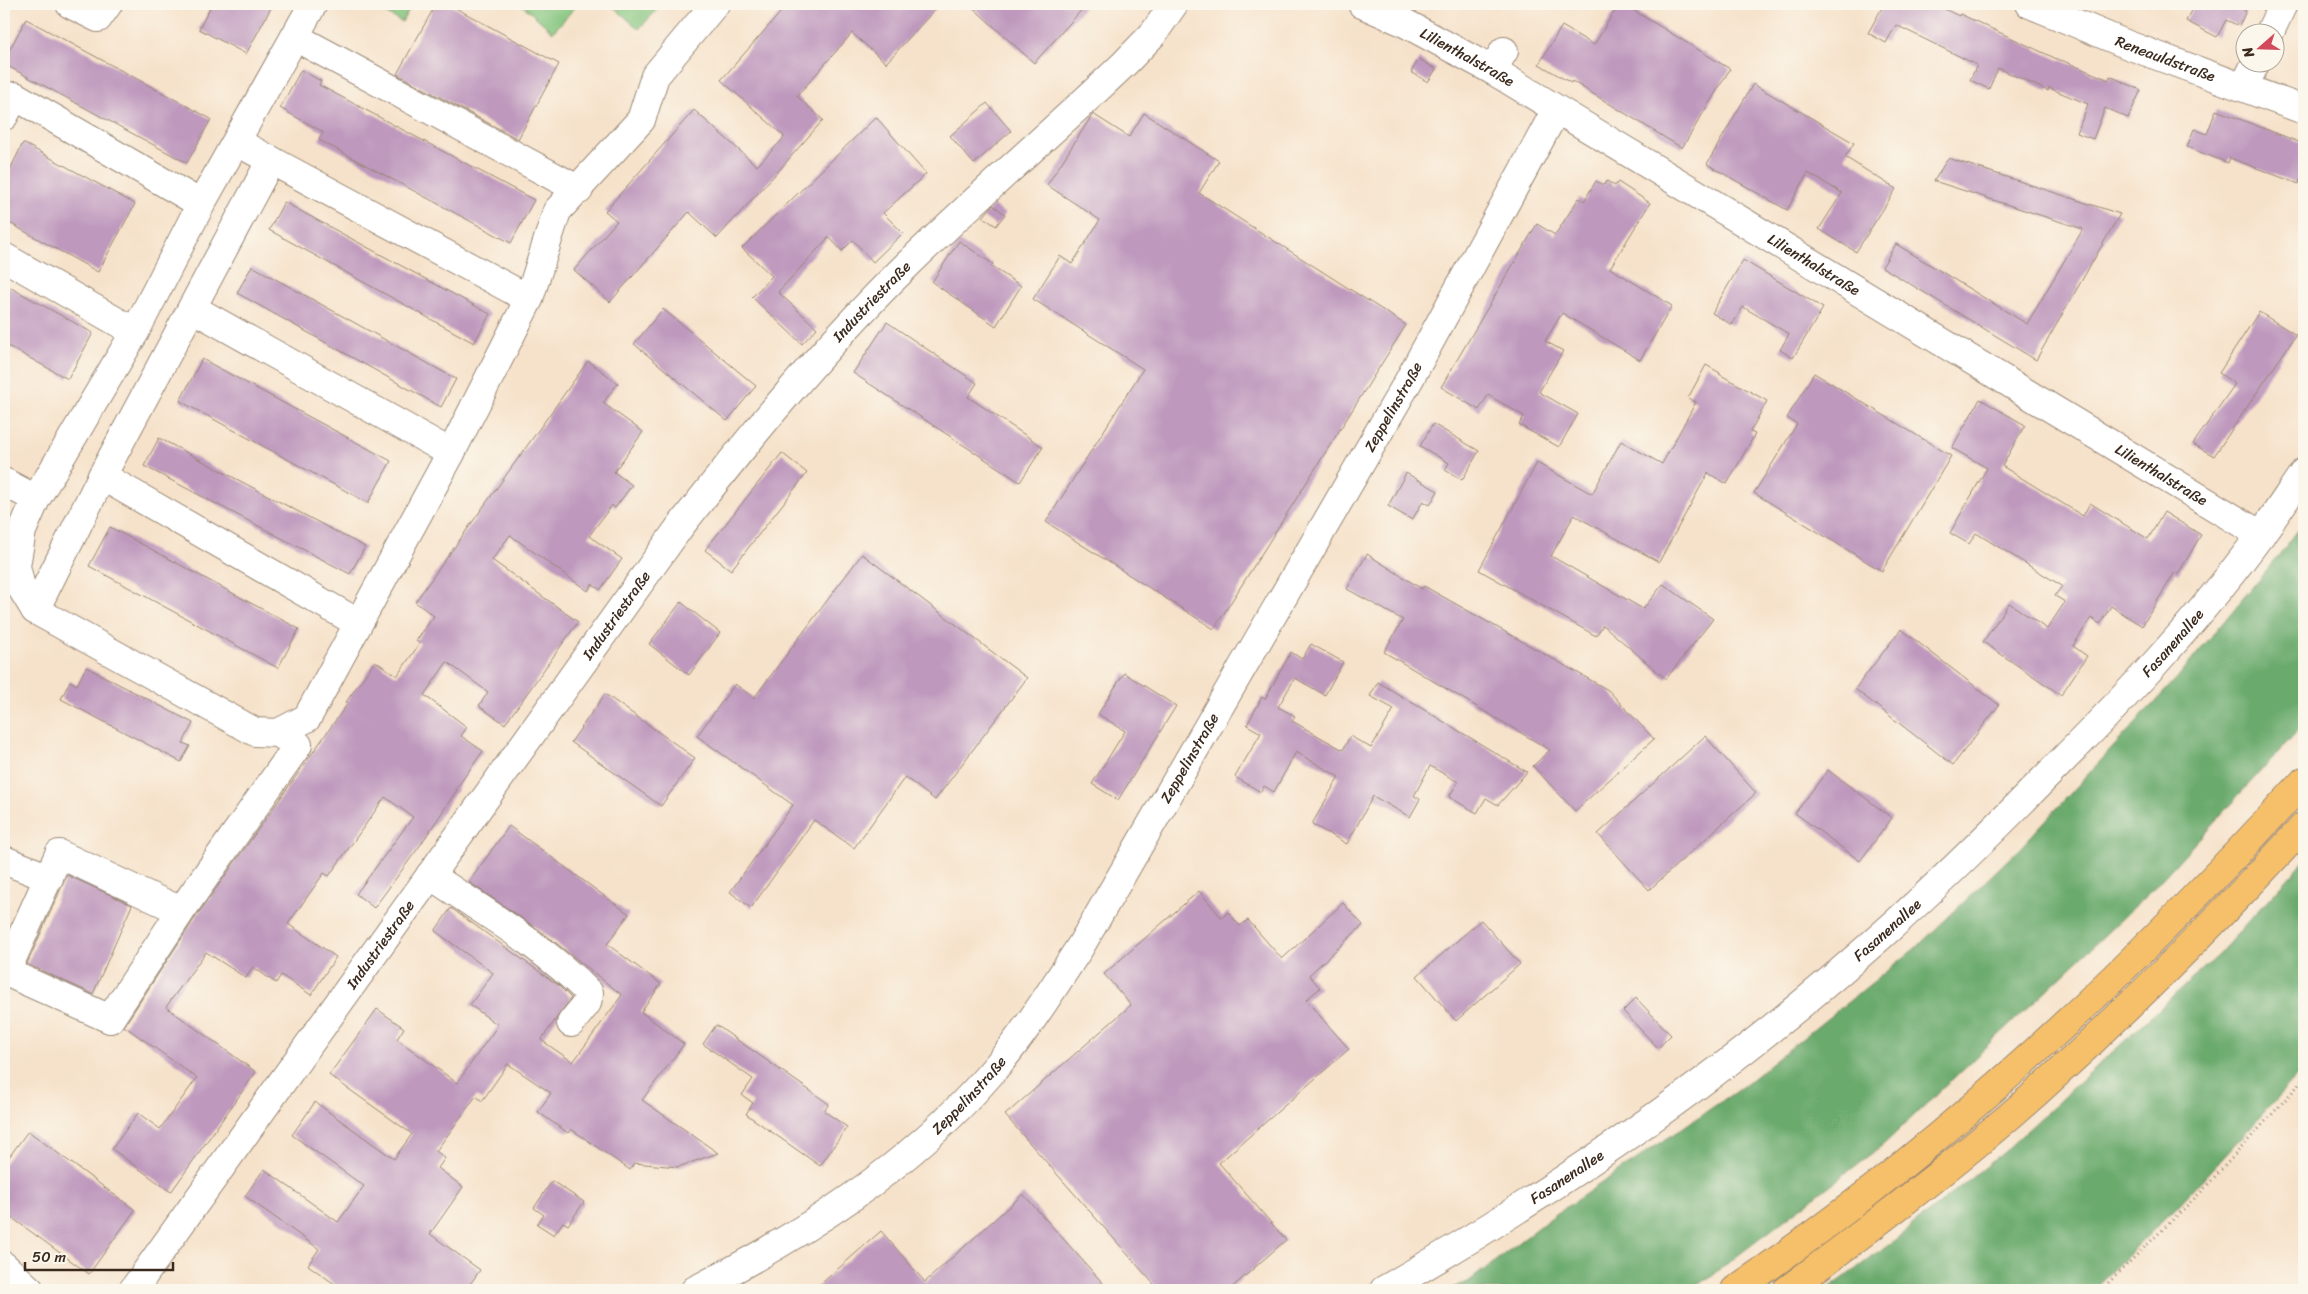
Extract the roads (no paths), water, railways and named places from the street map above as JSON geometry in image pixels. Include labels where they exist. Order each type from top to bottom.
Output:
[{"type":"highway","points":[[1735,1290],[1856,1202],[2007,1078],[2075,1018],[2170,925],[2304,781]]},
{"type":"highway","points":[[1787,1290],[1948,1168],[2035,1094],[2188,949],[2304,826]]},
{"type":"street","points":[[70,4],[98,18],[108,4]]},
{"type":"street","points":[[181,911],[59,854],[6,972],[110,1019],[181,911],[298,745],[278,733],[255,732],[35,610],[21,588],[16,566],[22,531],[36,499],[135,332],[201,204],[313,4]]},
{"type":"street","points":[[278,733],[307,718],[451,453],[529,299],[557,211],[579,190],[641,120],[655,76],[715,4]]},
{"type":"street","name":"Industriestraße","points":[[133,1290],[679,528],[775,408],[902,270],[1125,63],[1153,34],[1174,4]]},
{"type":"street","name":"Lilienthalstraße","points":[[1362,4],[1498,60],[1556,110],[2261,535]]},
{"type":"street","name":"Reneauldstraße","points":[[2030,4],[2128,45],[2304,110]]},
{"type":"street","points":[[2275,22],[2283,4]]},
{"type":"street","points":[[295,37],[579,190]]},
{"type":"street","points":[[2244,88],[2251,72]]},
{"type":"street","points":[[4,116],[15,96],[201,204]]},
{"type":"street","name":"Zeppelinstraße","points":[[695,1290],[745,1265],[804,1230],[899,1162],[940,1127],[977,1088],[1032,1022],[1104,906],[1409,380],[1556,110]]},
{"type":"street","points":[[237,142],[529,299]]},
{"type":"street","points":[[35,610],[102,476],[271,160]]},
{"type":"street","points":[[4,257],[135,332]]},
{"type":"street","points":[[192,308],[451,453]]},
{"type":"street","name":"Fasanenallee","points":[[1384,1290],[1535,1199],[1624,1139],[1727,1062],[1879,938],[1994,829],[2085,738],[2196,616],[2261,535],[2304,472]]},
{"type":"street","points":[[102,476],[358,623]]},
{"type":"street","points":[[4,482],[36,499]]},
{"type":"street","points":[[4,860],[49,878]]},
{"type":"street","points":[[430,876],[528,942],[566,971],[589,994],[587,1003],[571,1023]]}]
